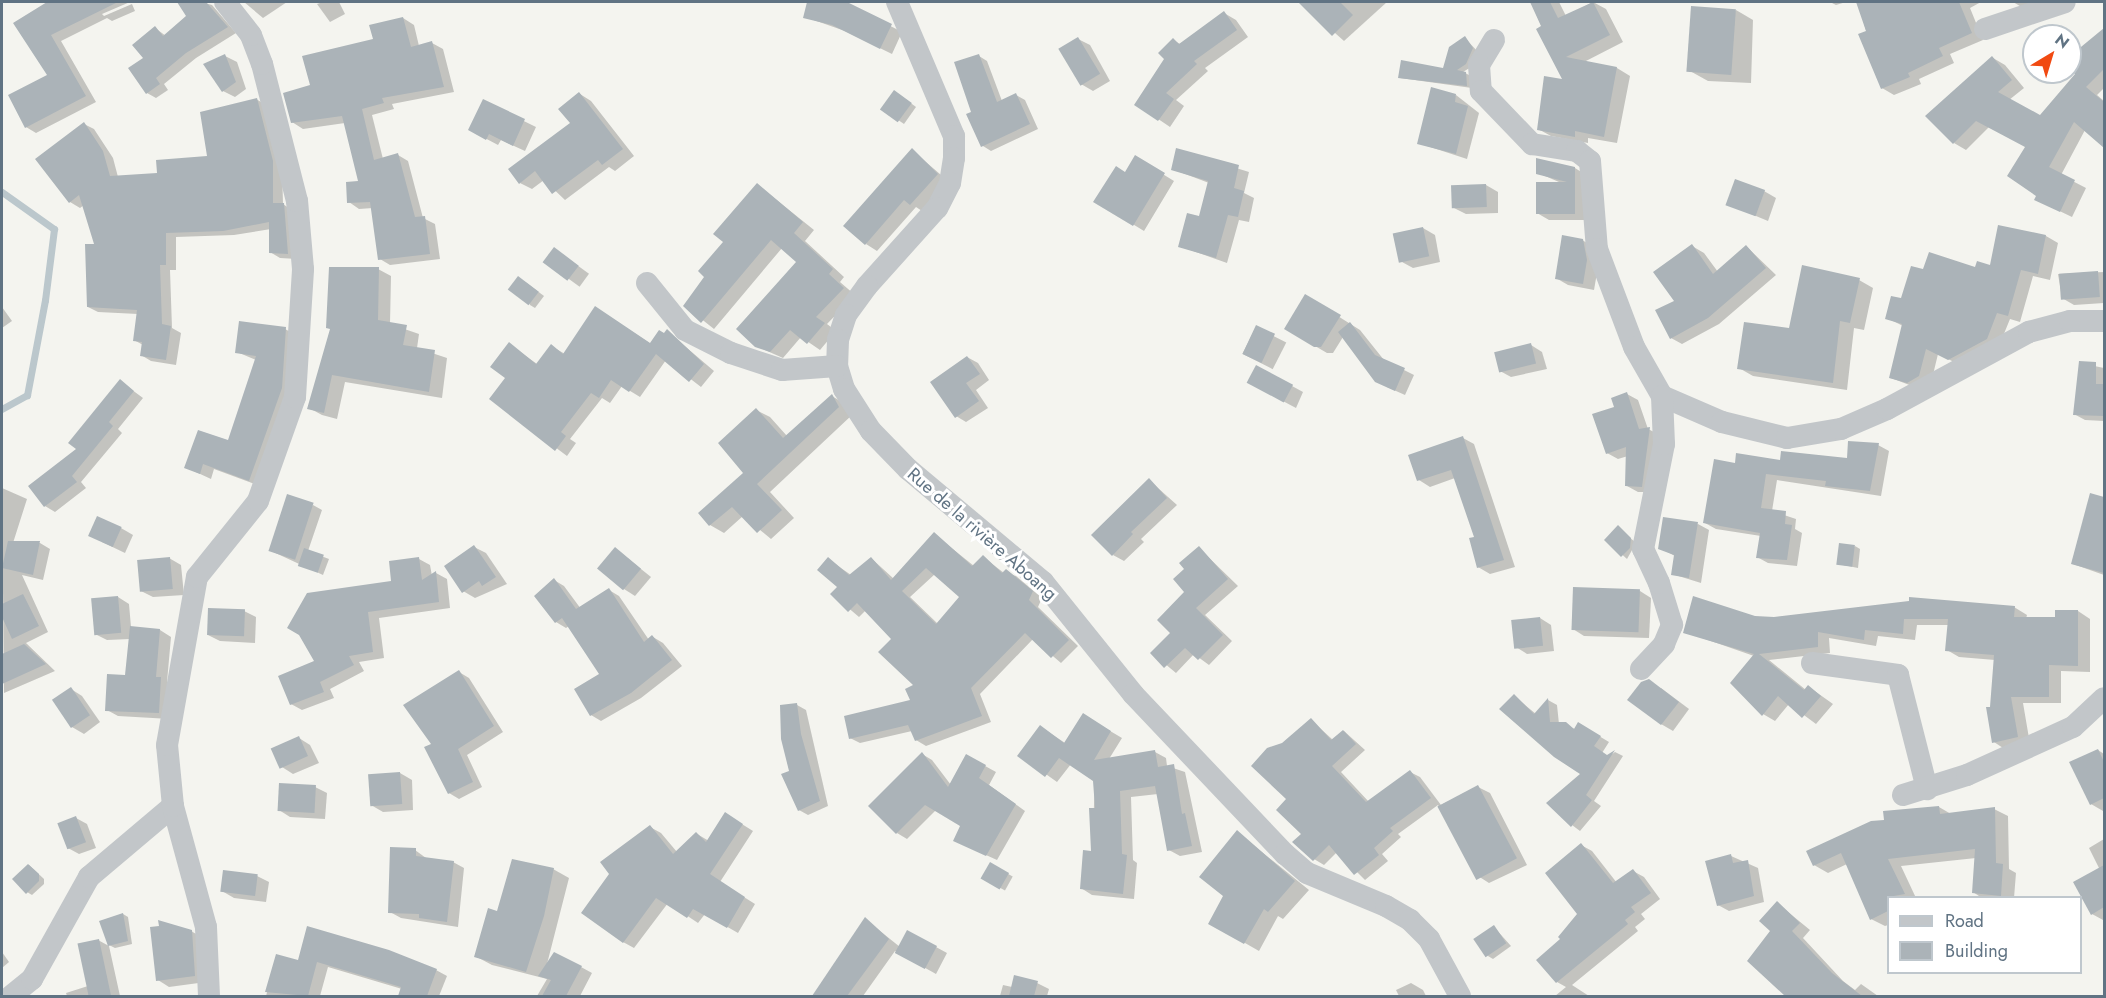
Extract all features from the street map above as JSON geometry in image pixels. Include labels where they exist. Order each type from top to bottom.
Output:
[{"type":"street","points":[[209,996],[206,927],[173,806],[167,745],[197,577],[258,501],[295,397],[303,269],[297,201],[262,64],[252,34],[225,2]]},
{"type":"street","name":"Rue de la rivière Aboang","points":[[897,2],[954,136],[954,158],[950,183],[937,208],[867,286],[846,315],[838,340],[837,366],[844,389],[871,431],[952,509],[1043,582],[1133,694],[1285,854],[1307,873],[1386,906],[1410,920],[1429,939],[1460,996]]},
{"type":"street","points":[[1985,29],[2065,2]]},
{"type":"street","points":[[1494,40],[1479,65],[1480,92],[1532,144],[1577,152],[1590,161],[1597,249],[1634,348],[1662,396],[1664,444],[1642,549],[1659,583],[1672,625],[1664,644],[1641,669]]},
{"type":"street","points":[[647,283],[685,330],[731,353],[782,370],[837,366]]},
{"type":"street","points":[[1662,396],[1722,422],[1787,438],[1841,429],[1887,409],[2028,332],[2070,321],[2104,321]]},
{"type":"street","points":[[1812,663],[1898,675],[1927,789]]},
{"type":"street","points":[[1903,795],[1967,776],[2073,727],[2104,698]]},
{"type":"street","points":[[11,996],[32,979],[89,878],[173,806]]},
{"type":"building","points":[[47,2],[118,2],[51,35],[86,96],[25,128],[8,95],[47,75],[13,23]]},
{"type":"building","points":[[177,2],[206,2],[228,27],[186,53],[156,78],[160,84],[146,94],[128,68],[143,58],[132,45],[155,26],[163,36],[186,16]]},
{"type":"building","points":[[807,2],[847,2],[892,24],[880,49],[832,25],[803,18]]},
{"type":"building","points":[[1298,2],[1340,2],[1353,15],[1332,36]]},
{"type":"building","points":[[1530,2],[1550,2],[1558,18],[1593,2],[1610,35],[1566,57],[1617,67],[1604,137],[1575,131],[1575,137],[1537,130],[1544,76],[1562,79],[1536,29],[1541,26]]},
{"type":"building","points":[[1856,2],[1959,2],[1972,33],[1939,48],[1943,56],[1908,73],[1910,77],[1881,89],[1858,34],[1866,31]]},
{"type":"building","points":[[1691,6],[1736,9],[1731,75],[1686,72]]},
{"type":"building","points":[[1224,11],[1237,30],[1194,61],[1197,64],[1166,93],[1174,99],[1158,121],[1134,105],[1164,59],[1158,53],[1173,38],[1179,44]]},
{"type":"building","points":[[403,17],[411,47],[432,41],[444,87],[382,98],[384,103],[362,109],[374,160],[398,153],[415,217],[425,216],[430,254],[378,260],[370,202],[347,203],[346,182],[358,181],[342,116],[291,123],[283,93],[310,85],[302,56],[373,39],[369,25]]},
{"type":"building","points":[[2104,28],[2104,69],[2086,87],[2104,102],[2104,148],[2074,122],[2049,167],[2075,180],[2060,212],[2034,200],[2036,196],[2007,176],[2025,147],[1976,121],[1953,144],[1925,116],[1992,56],[2012,80],[1998,92],[2040,115],[2066,84],[2082,84],[2082,46]]},
{"type":"building","points":[[1465,36],[1473,48],[1466,64],[1457,70],[1466,72],[1467,86],[1398,78],[1401,60],[1443,68],[1449,47]]},
{"type":"building","points":[[1078,37],[1100,74],[1080,86],[1058,49]]},
{"type":"building","points":[[225,54],[236,82],[222,92],[203,64]]},
{"type":"building","points":[[979,54],[997,102],[1016,93],[1030,124],[981,147],[966,114],[971,112],[954,62]]},
{"type":"building","points":[[1431,87],[1456,94],[1455,102],[1468,106],[1456,154],[1417,144]]},
{"type":"building","points":[[894,90],[912,103],[898,122],[880,109]]},
{"type":"building","points":[[579,92],[623,149],[602,165],[598,160],[552,194],[535,171],[519,184],[508,169],[570,123],[558,109]]},
{"type":"building","points":[[257,98],[273,161],[273,203],[284,203],[288,254],[269,253],[269,222],[223,231],[166,233],[166,265],[160,265],[162,324],[171,326],[166,360],[140,356],[142,342],[133,341],[137,310],[87,307],[85,244],[94,244],[79,195],[69,203],[35,159],[84,122],[103,151],[110,176],[157,173],[156,160],[207,156],[200,112]]},
{"type":"building","points":[[483,99],[525,119],[513,146],[489,134],[486,140],[468,130]]},
{"type":"building","points":[[912,148],[938,174],[910,205],[904,200],[865,245],[843,226]]},
{"type":"building","points":[[1176,148],[1239,165],[1234,188],[1244,191],[1238,217],[1228,215],[1216,258],[1178,247],[1187,213],[1199,216],[1208,181],[1171,170]]},
{"type":"building","points":[[1135,155],[1165,173],[1133,226],[1093,202],[1116,166],[1125,172]]},
{"type":"building","points":[[1536,158],[1575,167],[1575,214],[1536,214],[1536,182],[1567,182],[1536,174]]},
{"type":"building","points":[[1735,179],[1765,190],[1755,216],[1725,205]]},
{"type":"building","points":[[757,183],[803,222],[794,233],[833,269],[829,274],[844,288],[816,317],[825,323],[807,344],[790,330],[770,352],[755,347],[736,329],[796,262],[771,240],[701,323],[683,306],[704,277],[698,271],[723,242],[713,234]]},
{"type":"building","points":[[1486,184],[1487,207],[1452,208],[1451,185]]},
{"type":"building","points":[[1998,225],[2046,235],[2038,274],[2021,270],[2008,316],[1997,313],[1987,339],[1948,360],[1926,349],[1919,376],[1907,383],[1889,378],[1902,324],[1885,319],[1891,296],[1901,298],[1911,266],[1923,269],[1929,252],[1975,267],[1977,261],[1990,265]]},
{"type":"building","points":[[1423,227],[1429,256],[1399,263],[1393,233]]},
{"type":"building","points":[[1562,235],[1583,239],[1587,260],[1583,284],[1555,279]]},
{"type":"building","points":[[1692,244],[1713,274],[1746,245],[1766,268],[1708,318],[1670,339],[1655,310],[1674,301],[1653,272]]},
{"type":"building","points":[[554,247],[579,266],[567,281],[543,262]]},
{"type":"building","points":[[1802,265],[1860,278],[1850,323],[1840,321],[1833,383],[1737,369],[1744,322],[1789,328]]},
{"type":"building","points":[[329,267],[379,267],[378,320],[407,325],[403,345],[435,350],[429,392],[332,375],[324,413],[307,409],[330,329],[326,328]]},
{"type":"building","points":[[2098,271],[2100,297],[2061,300],[2059,274]]},
{"type":"building","points":[[518,276],[539,292],[529,305],[508,290]]},
{"type":"building","points":[[1305,294],[1341,315],[1321,347],[1314,347],[1284,329]]},
{"type":"building","points":[[595,306],[650,343],[659,330],[664,333],[667,329],[704,364],[689,382],[656,354],[629,392],[611,380],[599,398],[591,393],[561,432],[566,436],[555,451],[489,399],[505,378],[490,367],[509,342],[536,364],[551,344],[563,354]]},
{"type":"building","points":[[239,321],[286,327],[282,388],[249,481],[203,464],[200,474],[184,468],[198,430],[228,440],[256,356],[235,353]]},
{"type":"building","points":[[1350,322],[1375,355],[1405,368],[1395,391],[1375,382],[1338,332]]},
{"type":"building","points":[[1256,325],[1275,334],[1262,363],[1242,354]]},
{"type":"building","points":[[1531,343],[1536,363],[1499,373],[1494,352]]},
{"type":"building","points":[[967,356],[980,374],[966,383],[979,401],[955,418],[930,382]]},
{"type":"building","points":[[2079,361],[2096,362],[2096,384],[2104,384],[2104,416],[2073,415]]},
{"type":"building","points":[[1256,365],[1293,385],[1284,402],[1247,383]]},
{"type":"building","points":[[120,379],[134,391],[109,422],[113,426],[72,476],[77,482],[44,507],[28,486],[76,449],[68,443]]},
{"type":"building","points":[[1627,392],[1639,429],[1650,427],[1642,487],[1625,486],[1626,447],[1606,454],[1592,414],[1614,407],[1611,398]]},
{"type":"building","points":[[832,394],[839,407],[757,484],[782,510],[757,533],[732,507],[709,526],[698,513],[743,473],[718,443],[756,408],[783,438]]},
{"type":"building","points":[[1463,436],[1504,560],[1477,568],[1469,538],[1474,537],[1451,470],[1417,481],[1408,455]]},
{"type":"building","points":[[1848,441],[1879,443],[1870,491],[1825,486],[1826,481],[1766,474],[1761,508],[1786,511],[1785,524],[1792,525],[1787,560],[1756,558],[1760,533],[1703,523],[1714,459],[1735,463],[1736,453],[1780,460],[1781,451],[1847,458]]},
{"type":"building","points":[[1149,478],[1167,498],[1131,532],[1133,534],[1112,556],[1091,535]]},
{"type":"building","points":[[2090,493],[2104,497],[2104,573],[2071,564]]},
{"type":"building","points":[[287,494],[314,503],[295,560],[268,551]]},
{"type":"building","points":[[97,516],[122,527],[113,547],[88,536]]},
{"type":"building","points":[[1663,517],[1698,522],[1689,578],[1671,575],[1674,555],[1658,549]]},
{"type":"building","points":[[1618,525],[1631,538],[1630,548],[1621,557],[1604,540]]},
{"type":"building","points":[[934,532],[972,566],[983,555],[1002,573],[1006,569],[1033,591],[1029,600],[1069,640],[1051,658],[1025,633],[971,688],[982,716],[915,741],[908,725],[849,739],[844,716],[910,700],[905,689],[913,685],[878,652],[891,639],[857,603],[848,612],[830,594],[837,587],[817,570],[828,557],[849,575],[871,557],[891,580]],"holes":[[[926,568],[959,597],[936,624],[902,591]]]},
{"type":"building","points":[[8,541],[40,541],[33,575],[2,568]]},
{"type":"building","points":[[1839,543],[1855,545],[1852,567],[1836,565]]},
{"type":"building","points":[[474,545],[496,577],[482,586],[479,581],[462,593],[444,566]]},
{"type":"building","points":[[1199,546],[1228,579],[1196,608],[1223,635],[1198,660],[1185,648],[1164,668],[1150,653],[1170,633],[1157,620],[1184,592],[1173,579],[1184,569],[1179,563]]},
{"type":"building","points":[[615,547],[641,569],[623,590],[597,568]]},
{"type":"building","points":[[304,548],[324,555],[318,573],[298,566]]},
{"type":"building","points":[[170,557],[173,589],[140,592],[137,560]]},
{"type":"building","points":[[419,557],[422,580],[436,571],[439,602],[368,612],[373,652],[349,656],[354,665],[320,682],[324,692],[290,705],[278,676],[314,661],[299,635],[287,628],[307,593],[391,581],[389,561]]},
{"type":"building","points":[[554,578],[576,609],[609,588],[644,642],[652,635],[672,660],[631,693],[590,716],[574,689],[599,674],[562,618],[555,623],[534,596]]},
{"type":"building","points":[[1573,587],[1640,589],[1638,632],[1571,630]]},
{"type":"building","points":[[23,594],[39,626],[12,639],[2,617],[2,604]]},
{"type":"building","points":[[118,596],[121,633],[94,635],[91,598]]},
{"type":"building","points":[[1693,596],[1755,616],[1774,617],[1909,601],[1909,597],[2015,606],[2014,617],[2055,617],[2055,610],[2078,610],[2078,666],[2049,665],[2049,697],[2011,697],[2018,737],[1992,743],[1986,707],[1990,707],[1994,655],[1945,651],[1948,619],[1904,619],[1903,634],[1865,630],[1864,640],[1818,632],[1818,647],[1759,654],[1804,690],[1808,685],[1821,696],[1802,718],[1778,696],[1762,716],[1730,683],[1754,654],[1683,633]]},
{"type":"building","points":[[208,608],[245,609],[244,636],[207,635]]},
{"type":"building","points":[[1540,617],[1543,646],[1514,649],[1511,620]]},
{"type":"building","points":[[130,626],[160,629],[156,677],[161,677],[159,713],[105,711],[107,674],[125,675]]},
{"type":"building","points":[[24,644],[46,664],[2,684],[2,654]]},
{"type":"building","points":[[459,670],[494,726],[458,749],[473,782],[448,794],[424,747],[431,744],[403,705]]},
{"type":"building","points":[[1649,679],[1679,702],[1661,725],[1627,700],[1641,682]]},
{"type":"building","points":[[71,687],[90,715],[71,728],[52,700]]},
{"type":"building","points":[[1514,694],[1534,714],[1548,698],[1550,722],[1566,722],[1574,729],[1578,722],[1601,736],[1594,746],[1607,755],[1615,750],[1586,795],[1592,800],[1571,827],[1546,803],[1580,774],[1554,757],[1499,709]]},
{"type":"building","points":[[797,703],[801,734],[820,801],[798,811],[781,774],[789,771],[781,739],[780,705]]},
{"type":"building","points":[[1083,713],[1111,731],[1094,760],[1155,750],[1158,767],[1174,764],[1182,814],[1185,813],[1192,846],[1167,851],[1155,786],[1120,791],[1122,854],[1127,855],[1123,894],[1080,889],[1083,850],[1091,851],[1089,808],[1095,808],[1093,781],[1059,758],[1045,777],[1017,756],[1040,725],[1064,743]]},
{"type":"building","points":[[1311,718],[1331,740],[1343,730],[1356,744],[1332,766],[1366,802],[1410,770],[1431,798],[1390,828],[1393,831],[1374,848],[1379,855],[1354,875],[1329,845],[1313,861],[1292,842],[1301,834],[1276,810],[1286,799],[1251,766],[1267,748],[1282,743]]},
{"type":"building","points":[[299,736],[308,756],[280,769],[271,749]]},
{"type":"building","points":[[2098,749],[2104,762],[2104,798],[2090,805],[2069,762]]},
{"type":"building","points":[[922,752],[948,787],[966,754],[986,765],[979,778],[1016,804],[986,856],[953,841],[960,826],[925,805],[896,834],[868,806]]},
{"type":"building","points":[[400,772],[402,804],[370,806],[368,774]]},
{"type":"building","points":[[279,783],[316,785],[314,813],[278,811]]},
{"type":"building","points":[[1478,785],[1517,858],[1476,880],[1437,807]]},
{"type":"building","points":[[1939,806],[1940,814],[1995,807],[1996,863],[2003,864],[2001,896],[1972,893],[1975,849],[1888,859],[1905,894],[1887,896],[1887,912],[1870,920],[1841,853],[1813,866],[1806,851],[1871,821],[1884,820],[1883,811]]},
{"type":"building","points":[[725,812],[743,824],[710,874],[745,897],[727,928],[693,909],[687,918],[656,898],[623,943],[581,913],[609,874],[600,862],[650,825],[673,854],[696,832],[706,842]]},
{"type":"building","points":[[76,816],[86,842],[67,849],[57,823]]},
{"type":"building","points":[[1237,830],[1295,881],[1268,912],[1264,909],[1244,944],[1208,924],[1223,896],[1199,877]]},
{"type":"building","points":[[1581,843],[1613,883],[1633,869],[1651,893],[1631,907],[1635,912],[1625,920],[1628,924],[1556,983],[1536,960],[1560,939],[1558,937],[1577,914],[1545,873]]},
{"type":"building","points":[[390,847],[416,848],[416,856],[454,861],[447,922],[419,918],[419,914],[388,913]]},
{"type":"building","points":[[1731,854],[1733,863],[1748,860],[1754,896],[1717,906],[1705,861]]},
{"type":"building","points":[[512,859],[554,868],[544,916],[526,972],[474,957],[488,908],[497,911]]},
{"type":"building","points":[[990,862],[1009,873],[1000,889],[980,878]]},
{"type":"building","points":[[28,864],[39,874],[39,881],[26,894],[12,879]]},
{"type":"building","points":[[2104,865],[2104,907],[2091,915],[2073,882]]},
{"type":"building","points":[[223,870],[258,874],[255,896],[220,892]]},
{"type":"building","points":[[1777,901],[1800,923],[1792,931],[1832,973],[1862,996],[1785,996],[1747,961],[1770,931],[1759,921]]},
{"type":"building","points":[[123,913],[128,941],[108,946],[99,921]]},
{"type":"building","points":[[865,917],[889,939],[847,996],[812,996]]},
{"type":"building","points":[[158,920],[192,930],[195,976],[156,981],[150,927],[159,926]]},
{"type":"building","points":[[1494,925],[1506,943],[1486,957],[1473,939]]},
{"type":"building","points":[[307,926],[389,950],[437,969],[427,996],[398,996],[401,987],[317,962],[308,996],[265,992],[276,954],[298,960]]},
{"type":"building","points":[[907,930],[937,946],[925,969],[895,953]]},
{"type":"building","points":[[99,939],[111,996],[89,996],[77,944]]},
{"type":"building","points":[[554,952],[582,966],[566,996],[542,996],[551,980],[538,976]]},
{"type":"building","points":[[1014,975],[1038,981],[1034,996],[1009,996]]},
{"type":"waterway","points":[[2,192],[54,229],[45,300],[27,395],[2,409]]}]
